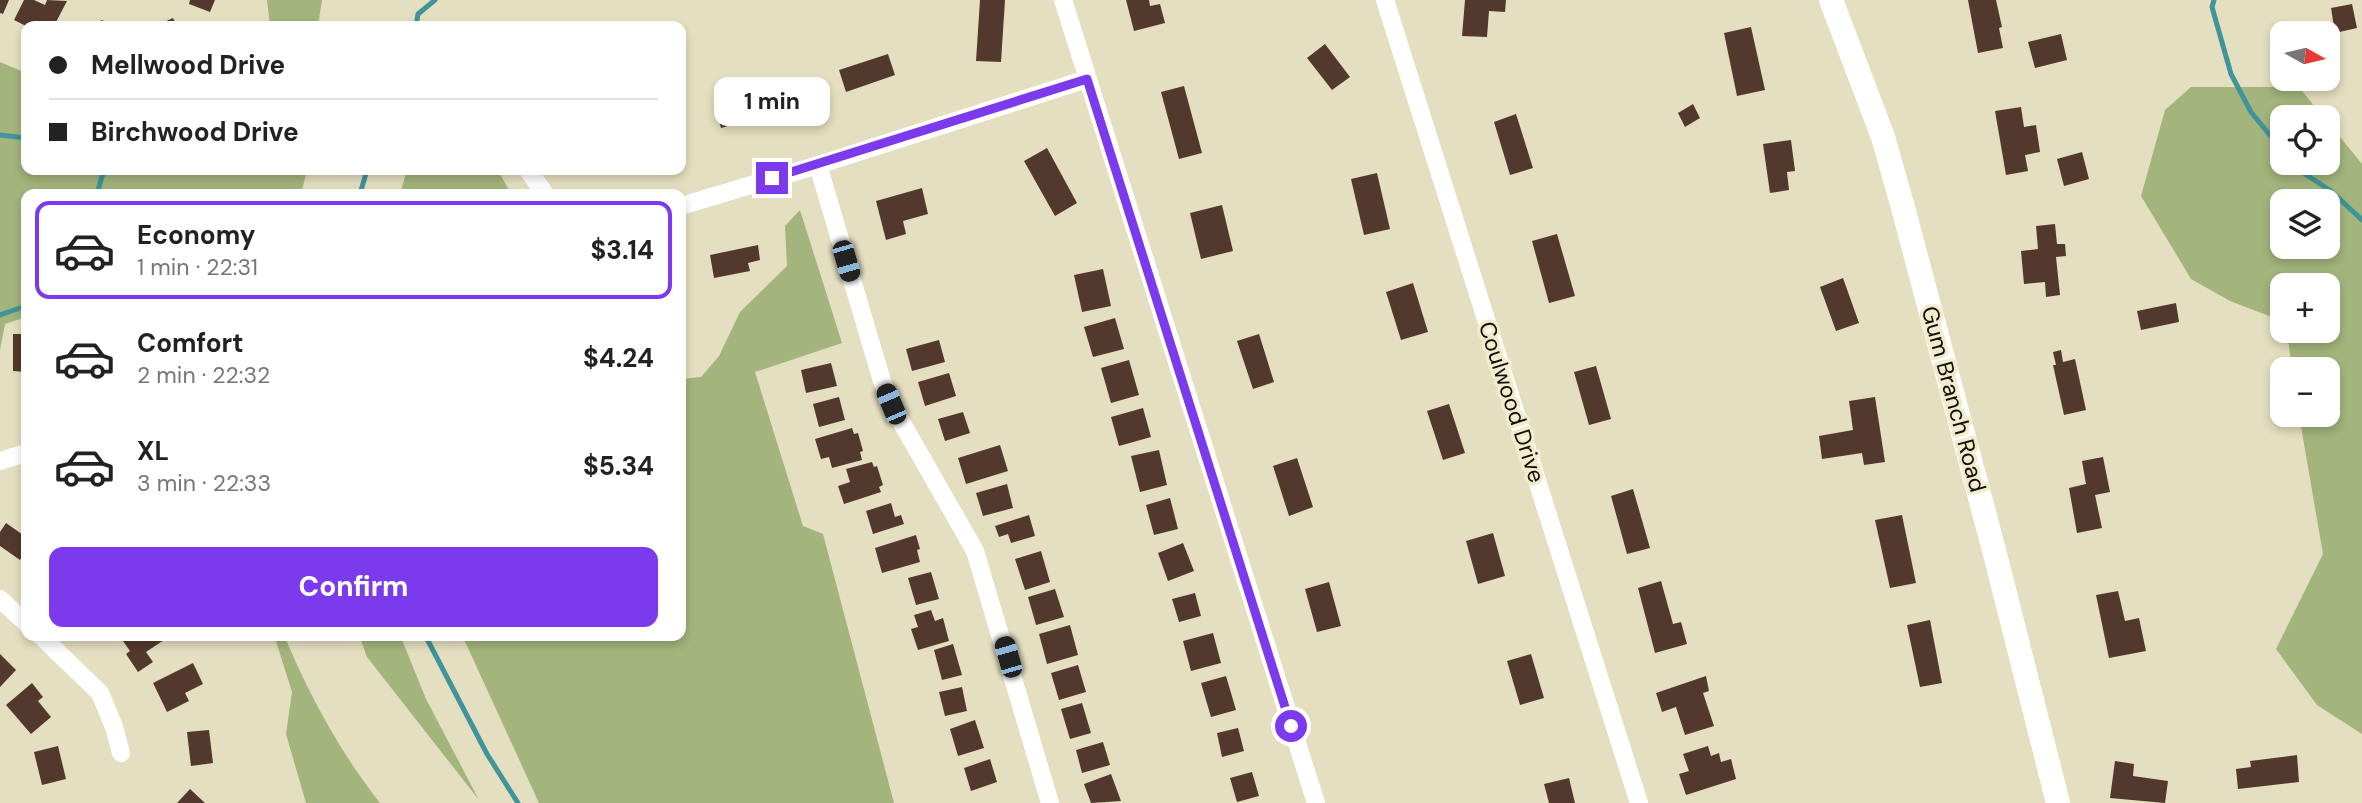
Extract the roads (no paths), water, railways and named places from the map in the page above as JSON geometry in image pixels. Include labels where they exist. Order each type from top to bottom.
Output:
[{"type":"street","points":[[1063,0],[1316,803]]},
{"type":"street","name":"Coulwood Drive","points":[[1385,0],[1639,803]]},
{"type":"street","name":"Gum Branch Road","points":[[1831,0],[1864,84],[1889,159],[1995,554],[2058,803]]},
{"type":"street","points":[[686,205],[1087,79]]},
{"type":"street","points":[[818,165],[891,404],[975,551],[1050,803]]},
{"type":"street","points":[[0,461],[21,455]]},
{"type":"street","points":[[0,599],[21,618]]},
{"type":"street","points":[[46,641],[100,693],[121,753]]},
{"type":"waterway","points":[[417,21],[418,14],[435,0]]},
{"type":"waterway","points":[[2214,0],[2212,7],[2231,74],[2251,112],[2270,135]]},
{"type":"waterway","points":[[0,135],[21,137]]},
{"type":"waterway","points":[[98,189],[103,175]]},
{"type":"waterway","points":[[361,189],[366,175]]},
{"type":"waterway","points":[[2307,175],[2331,191],[2362,220]]},
{"type":"waterway","points":[[0,315],[21,308]]},
{"type":"waterway","points":[[428,641],[487,754],[518,803]]}]
